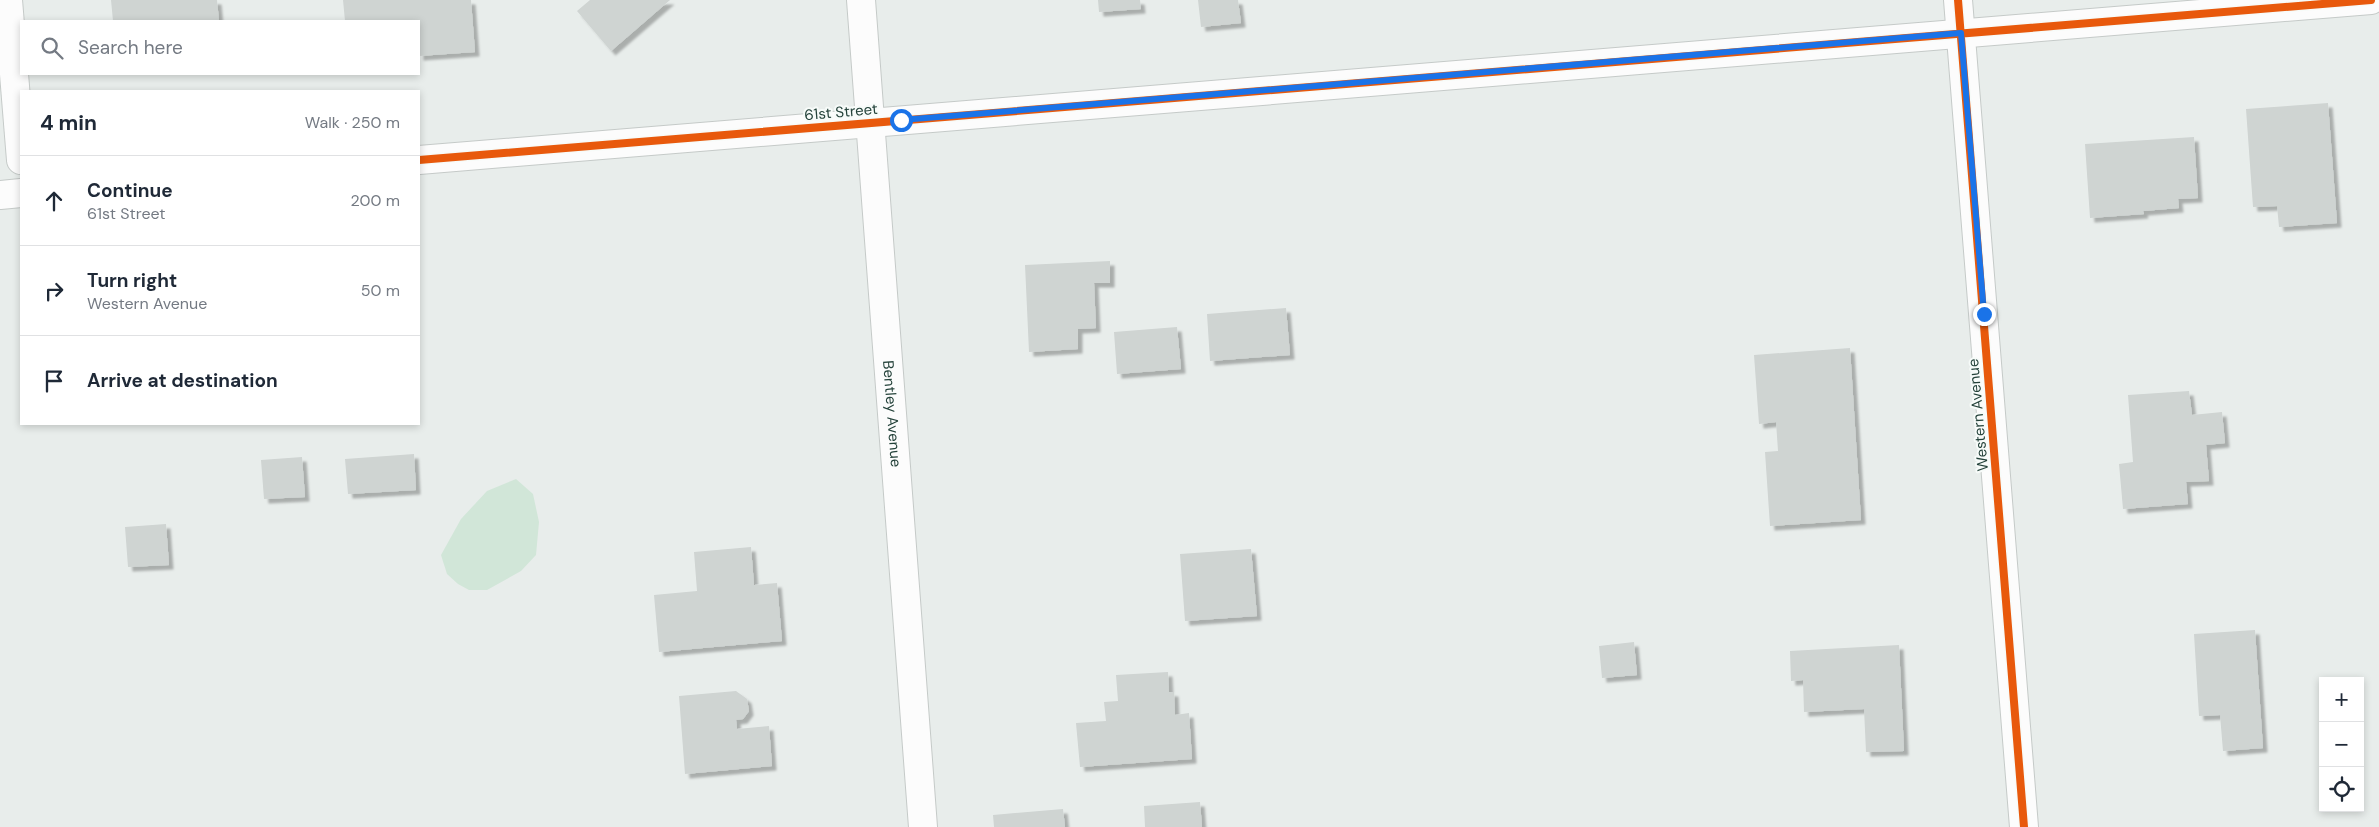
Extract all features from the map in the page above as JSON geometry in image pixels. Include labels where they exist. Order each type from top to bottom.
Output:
[{"type":"street","points":[[8,0],[20,148]]},
{"type":"street","name":"Bentley Avenue","points":[[861,0],[923,827]]},
{"type":"street","name":"Western Avenue","points":[[1958,0],[2024,827]]},
{"type":"street","name":"61st Street","points":[[420,160],[2371,0]]},
{"type":"street","points":[[0,194],[20,193]]},
{"type":"green space","points":[[516,479],[533,494],[539,522],[536,555],[521,571],[487,590],[469,590],[458,584],[447,574],[441,555],[461,519],[487,491]]},
{"type":"building","points":[[111,0],[217,0],[219,20],[113,20]]},
{"type":"building","points":[[343,0],[471,0],[475,52],[420,56],[420,20],[345,20]]},
{"type":"building","points":[[590,0],[670,0],[611,51],[577,11]]},
{"type":"building","points":[[1098,0],[1140,0],[1141,9],[1099,12]]},
{"type":"building","points":[[1198,0],[1238,0],[1241,23],[1201,27]]},
{"type":"building","points":[[2328,103],[2337,223],[2279,227],[2277,206],[2253,207],[2246,109]]},
{"type":"building","points":[[2194,137],[2198,198],[2178,199],[2179,208],[2143,211],[2144,214],[2090,218],[2085,144]]},
{"type":"building","points":[[1110,261],[1110,283],[1094,283],[1096,328],[1078,329],[1078,349],[1029,352],[1025,265]]},
{"type":"building","points":[[1286,308],[1290,355],[1210,361],[1207,314]]},
{"type":"building","points":[[1177,327],[1181,369],[1117,374],[1114,332]]},
{"type":"building","points":[[1850,348],[1861,520],[1770,526],[1765,452],[1778,451],[1776,422],[1759,424],[1754,355]]},
{"type":"building","points":[[2189,391],[2192,415],[2222,412],[2225,443],[2206,445],[2209,481],[2186,482],[2188,504],[2123,509],[2119,464],[2133,462],[2128,395]]},
{"type":"building","points":[[414,454],[416,490],[348,494],[345,459]]},
{"type":"building","points":[[302,457],[305,497],[264,499],[261,460]]},
{"type":"building","points":[[166,524],[169,565],[128,567],[125,527]]},
{"type":"building","points":[[751,547],[754,585],[777,583],[782,641],[659,652],[654,595],[697,591],[694,552]]},
{"type":"building","points":[[1251,549],[1257,616],[1185,621],[1180,554]]},
{"type":"building","points":[[2255,630],[2263,748],[2223,751],[2220,715],[2199,716],[2194,634]]},
{"type":"building","points":[[1634,642],[1637,675],[1602,678],[1599,646]]},
{"type":"building","points":[[1899,645],[1904,751],[1866,752],[1864,709],[1804,712],[1803,680],[1791,681],[1790,651]]},
{"type":"building","points":[[1168,672],[1169,692],[1174,692],[1175,715],[1189,713],[1192,759],[1080,767],[1076,723],[1106,721],[1104,702],[1118,701],[1116,675]]},
{"type":"building","points":[[736,691],[747,699],[749,711],[743,719],[736,720],[737,729],[769,726],[772,766],[685,774],[679,696]]},
{"type":"building","points":[[1200,802],[1202,827],[1145,827],[1144,806]]},
{"type":"building","points":[[1063,809],[1065,827],[994,827],[993,815]]},
{"type":"cycle path","points":[[1958,0],[2024,827]]},
{"type":"cycle path","points":[[420,160],[2371,0]]},
{"type":"route","points":[[901,120],[1961,33],[1984,314]]}]
